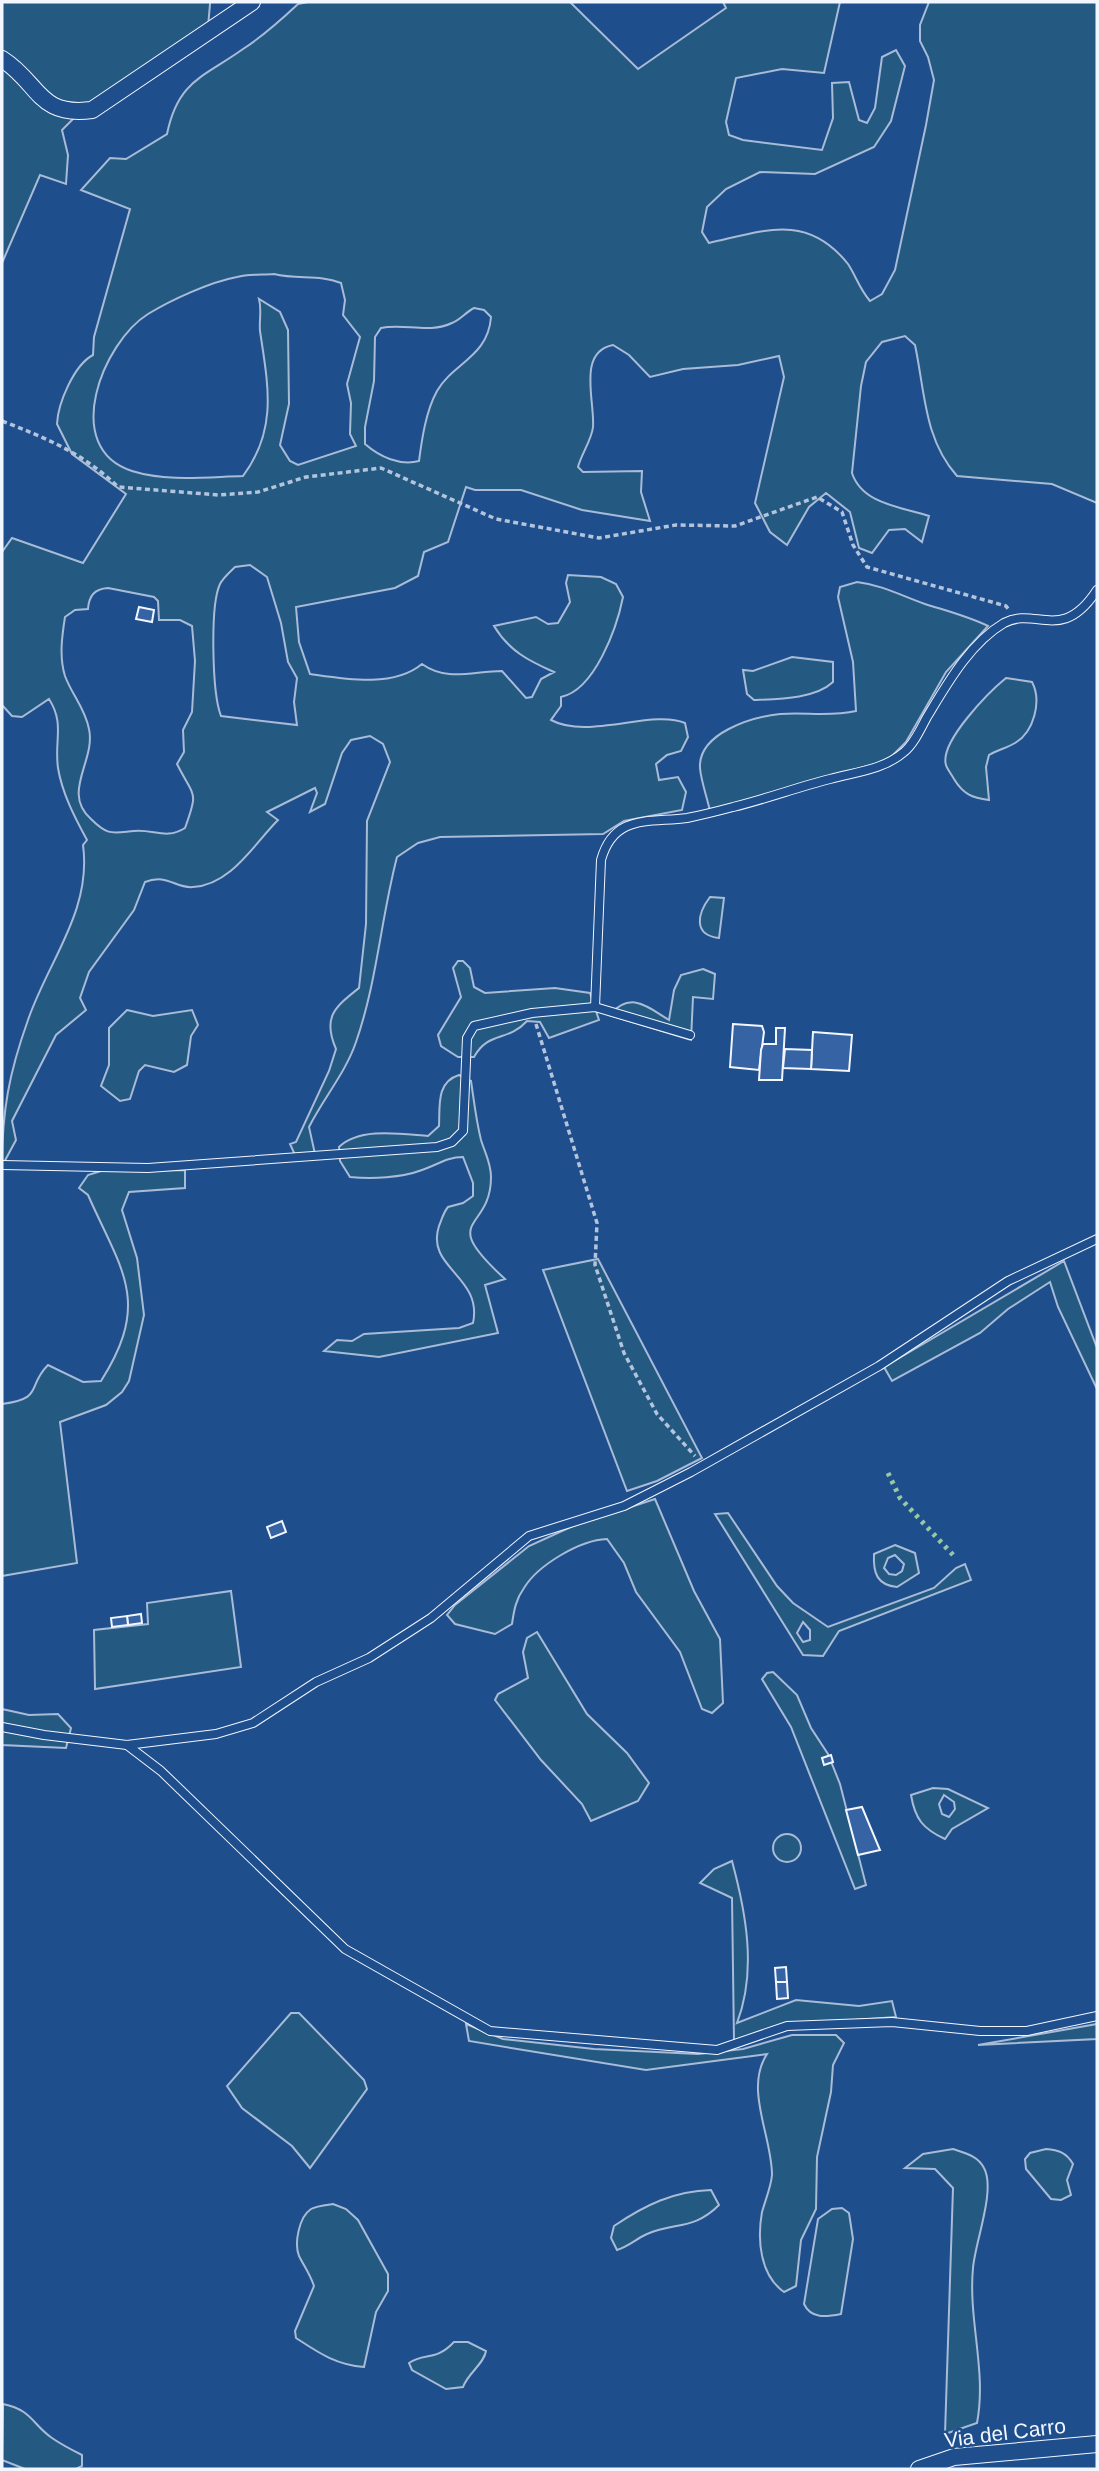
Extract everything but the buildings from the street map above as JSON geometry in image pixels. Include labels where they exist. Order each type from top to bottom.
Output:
[{"type":"street","points":[[2,59],[41,98],[68,113],[92,110],[252,2]]},
{"type":"street","name":"Via del Carro","points":[[919,2469],[954,2457],[1097,2444]]},
{"type":"lane","points":[[595,1007],[601,860],[606,841],[623,827],[646,820],[686,818],[726,809],[882,766],[906,751],[952,674],[990,634],[1005,623],[1018,619],[1061,621],[1088,604],[1097,590]]},
{"type":"lane","points":[[2,1165],[148,1168],[438,1147],[452,1142],[463,1131],[467,1038],[474,1026],[532,1013],[595,1007],[690,1035]]},
{"type":"lane","points":[[2,1727],[127,1745],[216,1734],[253,1723],[316,1682],[369,1658],[431,1618],[529,1536],[624,1506],[702,1466],[878,1366],[1008,1281],[1097,1239]]},
{"type":"lane","points":[[127,1745],[161,1771],[345,1948],[490,2031],[717,2050],[787,2026],[892,2022],[980,2031],[1027,2031],[1097,2016]]},
{"type":"path","points":[[2,421],[62,444],[95,465],[117,487],[219,495],[258,492],[306,477],[381,468],[496,519],[600,538],[676,525],[735,526],[817,497],[842,512],[853,545],[867,567],[1006,606],[1018,619]]},
{"type":"path","points":[[532,1013],[597,1223],[595,1265],[624,1353],[657,1413],[680,1436],[702,1466]]},
{"type":"shaded area","points":[[2,2],[210,4],[208,27],[89,103],[62,130],[68,155],[66,184],[40,175],[2,263]]},
{"type":"shaded area","points":[[570,2],[638,69],[726,8],[723,2],[840,2],[824,73],[782,69],[736,78],[726,122],[729,135],[743,140],[822,150],[833,118],[832,83],[849,82],[859,120],[867,123],[875,108],[882,57],[896,50],[905,66],[891,121],[874,147],[815,174],[760,172],[726,189],[707,207],[702,232],[709,243],[748,234],[783,230],[800,231],[817,237],[848,264],[870,301],[882,294],[895,270],[926,125],[934,80],[928,57],[920,41],[920,25],[929,2],[1097,2],[1097,503],[1052,484],[957,476],[946,462],[932,431],[915,345],[905,336],[882,342],[866,362],[852,473],[864,492],[873,498],[929,516],[922,542],[905,529],[889,530],[872,553],[859,548],[850,512],[826,493],[809,507],[787,545],[770,532],[755,503],[784,377],[779,356],[738,365],[683,369],[650,377],[629,355],[613,345],[602,349],[591,367],[593,427],[578,467],[583,472],[642,471],[641,492],[650,521],[582,510],[521,490],[475,490],[466,487],[448,542],[424,552],[418,576],[395,588],[296,607],[299,642],[310,674],[383,679],[410,672],[422,664],[441,673],[451,674],[502,671],[526,698],[532,697],[541,679],[554,672],[520,654],[494,626],[536,617],[548,624],[558,623],[570,602],[566,583],[568,575],[601,577],[616,584],[623,597],[616,624],[594,670],[573,692],[561,697],[561,706],[551,720],[583,727],[655,719],[685,723],[688,737],[681,751],[667,755],[656,764],[659,780],[678,777],[686,792],[682,810],[624,821],[603,834],[440,837],[418,843],[397,857],[369,996],[356,1042],[309,1127],[315,1154],[295,1155],[290,1144],[296,1142],[329,1071],[336,1049],[330,1029],[333,1014],[343,1001],[359,988],[366,924],[367,821],[390,762],[383,744],[370,736],[351,740],[342,753],[325,804],[310,812],[317,793],[315,788],[267,812],[278,820],[241,862],[219,879],[207,885],[193,887],[159,879],[145,882],[134,910],[89,972],[80,998],[86,1010],[56,1035],[12,1121],[16,1140],[2,1166],[5,1110],[16,1057],[36,998],[75,914],[84,869],[83,845],[87,840],[60,777],[57,716],[49,699],[22,717],[12,716],[2,705],[2,552],[12,538],[83,563],[126,494],[72,454],[57,424],[68,385],[80,367],[93,355],[94,337],[130,209],[81,190],[110,158],[126,159],[167,134],[178,102],[194,82],[258,39],[298,4]],"holes":[[[274,274],[341,283],[345,300],[343,315],[360,337],[347,384],[351,403],[350,434],[356,446],[298,465],[290,461],[280,445],[289,404],[288,330],[280,312],[259,299],[268,406],[262,441],[243,476],[159,477],[132,471],[110,459],[98,441],[94,419],[96,394],[116,347],[131,328],[148,314],[203,287],[241,276]],[[474,308],[484,310],[491,317],[484,342],[437,391],[427,416],[419,461],[398,461],[371,449],[365,444],[365,427],[374,381],[375,337],[381,328],[434,328],[455,322]],[[250,565],[267,577],[281,623],[288,662],[297,678],[294,702],[297,725],[221,716],[214,670],[215,610],[220,584],[235,567]],[[108,588],[154,597],[158,601],[159,620],[180,620],[192,626],[195,661],[192,712],[183,730],[184,752],[177,764],[191,789],[193,800],[185,828],[172,833],[106,831],[91,819],[79,798],[81,776],[90,741],[89,729],[63,669],[63,632],[65,617],[75,610],[88,609],[93,594]]]},
{"type":"shaded area","points":[[857,582],[883,588],[988,626],[946,672],[906,742],[888,760],[710,811],[700,768],[702,756],[717,736],[742,723],[768,716],[856,711],[853,662],[838,597],[840,587]]},
{"type":"shaded area","points":[[792,657],[833,662],[833,682],[816,692],[796,697],[754,700],[747,694],[743,670],[753,671]]},
{"type":"shaded area","points":[[1006,678],[1032,682],[1036,707],[1031,724],[1022,738],[989,755],[986,767],[989,800],[968,794],[961,788],[947,767],[946,755],[967,718]]},
{"type":"shaded area","points":[[710,897],[724,898],[719,938],[705,933],[701,928],[702,910]]},
{"type":"shaded area","points":[[458,961],[463,961],[470,968],[474,987],[485,993],[555,988],[590,993],[599,1020],[549,1038],[540,1022],[527,1021],[513,1032],[486,1043],[474,1057],[458,1057],[441,1046],[438,1035],[461,997],[453,968]]},
{"type":"shaded area","points":[[703,969],[715,974],[713,999],[693,997],[691,1040],[609,1015],[624,1004],[632,1002],[646,1006],[669,1020],[674,990],[681,975]]},
{"type":"shaded area","points":[[127,1010],[153,1016],[192,1010],[198,1025],[191,1036],[187,1065],[174,1072],[145,1065],[139,1071],[130,1099],[120,1101],[101,1086],[109,1065],[109,1028]]},
{"type":"shaded area","points":[[459,1075],[471,1081],[479,1133],[491,1172],[489,1195],[472,1225],[470,1234],[485,1259],[505,1279],[485,1285],[498,1333],[379,1357],[324,1351],[337,1340],[352,1341],[364,1334],[459,1328],[473,1323],[474,1307],[470,1294],[446,1263],[437,1240],[439,1226],[448,1207],[463,1203],[473,1196],[473,1183],[463,1157],[405,1175],[350,1177],[340,1161],[339,1147],[369,1134],[428,1136],[439,1126],[441,1096],[446,1083]]},
{"type":"shaded area","points":[[185,1170],[185,1188],[129,1192],[122,1210],[137,1258],[144,1315],[129,1381],[122,1392],[106,1405],[60,1422],[77,1563],[2,1576],[2,1404],[30,1395],[48,1365],[83,1382],[101,1381],[125,1329],[128,1307],[120,1266],[88,1195],[79,1188],[88,1175],[101,1171]]},
{"type":"shaded area","points":[[598,1259],[702,1458],[657,1481],[627,1491],[543,1270]]},
{"type":"shaded area","points":[[1064,1261],[1097,1348],[1097,1389],[1058,1307],[1050,1282],[1008,1309],[980,1333],[892,1381],[884,1367]]},
{"type":"shaded area","points":[[655,1499],[694,1591],[720,1639],[723,1703],[712,1713],[702,1709],[680,1652],[636,1592],[624,1563],[607,1539],[596,1540],[573,1549],[539,1571],[519,1596],[512,1624],[495,1634],[455,1624],[447,1615],[455,1605],[529,1546],[573,1526]]},
{"type":"shaded area","points":[[728,1513],[777,1586],[793,1603],[828,1627],[934,1588],[956,1568],[965,1564],[971,1580],[839,1631],[823,1656],[803,1655],[715,1514]],"holes":[[[803,1622],[810,1630],[810,1640],[803,1642],[797,1633]]]},
{"type":"shaded area","points":[[895,1545],[915,1553],[919,1573],[897,1587],[885,1584],[874,1567],[874,1554]],"holes":[[[895,1555],[904,1564],[902,1571],[896,1575],[889,1574],[884,1568],[888,1558]]]},
{"type":"shaded area","points":[[231,1591],[241,1667],[95,1689],[94,1630],[148,1624],[147,1603]]},
{"type":"shaded area","points":[[537,1632],[587,1714],[627,1753],[649,1783],[638,1801],[591,1821],[582,1804],[541,1760],[495,1700],[498,1694],[528,1678],[523,1652],[527,1638]]},
{"type":"shaded area","points":[[773,1672],[797,1695],[811,1728],[828,1754],[840,1784],[866,1885],[855,1889],[791,1727],[762,1679],[767,1673]]},
{"type":"shaded area","points":[[2,1709],[29,1715],[58,1714],[71,1728],[66,1748],[2,1745]]},
{"type":"shaded area","points":[[933,1788],[948,1789],[988,1808],[952,1829],[945,1839],[921,1822],[911,1795]],"holes":[[[944,1795],[954,1802],[955,1809],[949,1817],[942,1814],[939,1804]]]},
{"type":"shaded area","points":[[787,1834],[797,1838],[801,1848],[797,1858],[787,1862],[777,1858],[773,1848],[777,1838]]},
{"type":"shaded area","points":[[732,1861],[742,1901],[748,1963],[747,1983],[737,2023],[796,2000],[859,2006],[892,2001],[896,2017],[788,2025],[734,2041],[732,1898],[700,1883],[714,1869]]},
{"type":"shaded area","points":[[291,2013],[299,2013],[364,2080],[367,2089],[310,2168],[292,2146],[242,2108],[227,2086]]},
{"type":"shaded area","points":[[466,2024],[503,2039],[594,2049],[698,2054],[743,2049],[792,2035],[836,2035],[844,2043],[833,2065],[831,2092],[817,2157],[816,2209],[801,2240],[796,2286],[784,2292],[776,2285],[765,2267],[760,2245],[762,2212],[772,2175],[758,2097],[758,2082],[767,2054],[646,2070],[469,2041]]},
{"type":"shaded area","points":[[1097,2024],[1097,2039],[978,2045]]},
{"type":"shaded area","points":[[953,2149],[971,2156],[981,2164],[988,2189],[972,2287],[980,2384],[977,2423],[945,2434],[953,2188],[935,2169],[905,2168],[923,2154]]},
{"type":"shaded area","points":[[1046,2149],[1061,2152],[1073,2164],[1067,2180],[1071,2195],[1061,2200],[1051,2199],[1026,2169],[1025,2159],[1030,2153]]},
{"type":"shaded area","points":[[711,2190],[719,2205],[710,2213],[693,2222],[657,2230],[617,2250],[611,2238],[614,2226],[626,2218],[672,2196]]},
{"type":"shaded area","points":[[333,2204],[346,2209],[358,2220],[388,2274],[388,2291],[376,2312],[364,2367],[336,2361],[296,2338],[295,2331],[314,2286],[299,2256],[299,2231],[303,2218],[311,2209]]},
{"type":"shaded area","points":[[842,2208],[849,2213],[853,2239],[841,2314],[815,2315],[804,2304],[818,2219],[832,2209]]},
{"type":"shaded area","points":[[454,2342],[468,2342],[486,2351],[463,2387],[446,2389],[412,2370],[409,2363],[436,2355]]},
{"type":"shaded area","points":[[3,2404],[20,2410],[45,2433],[82,2455],[82,2466],[76,2469],[25,2469],[2,2460]]},
{"type":"hedge","points":[[888,1473],[900,1498],[954,1556]]}]
